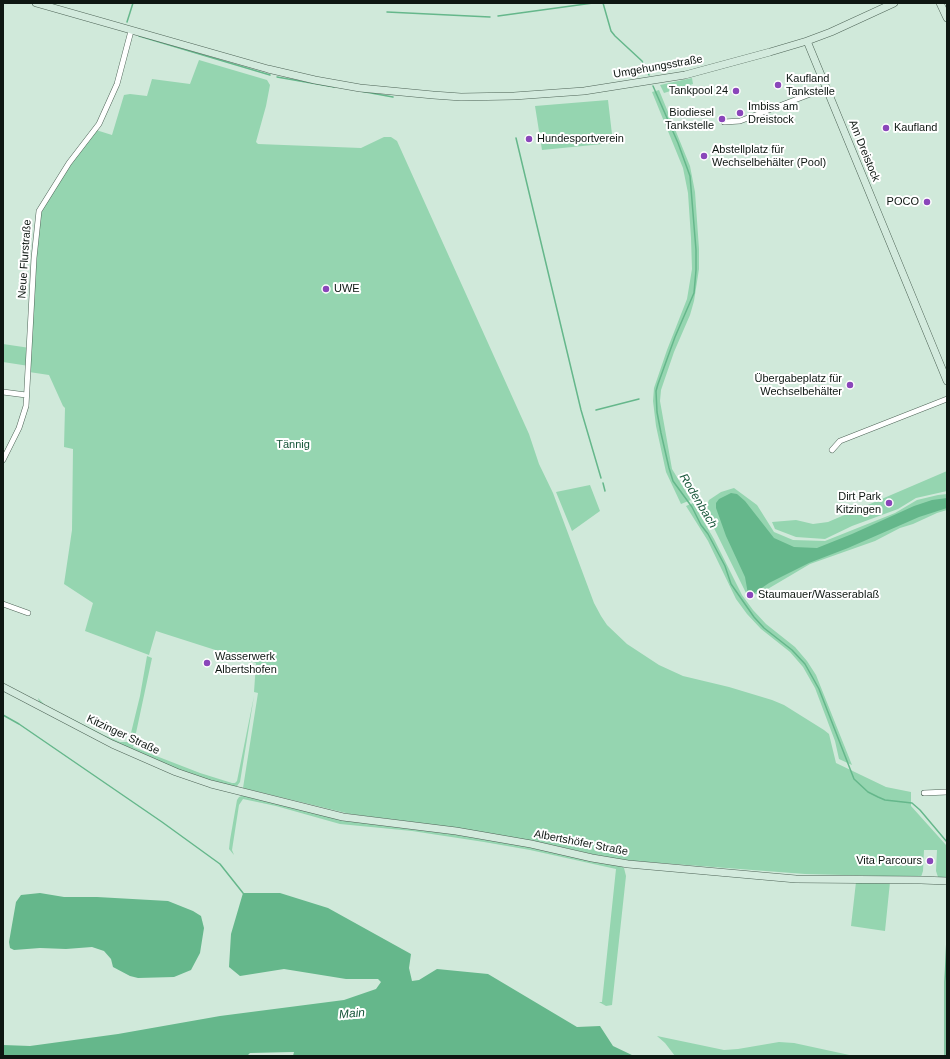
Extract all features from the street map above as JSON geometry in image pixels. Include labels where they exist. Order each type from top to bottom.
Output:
[{"type":"street","name":"Umgehungsstraße","points":[[36,3],[274,71],[360,88],[461,97],[509,96],[584,91],[685,75],[807,41]]},
{"type":"street","points":[[807,41],[831,32],[894,3]]},
{"type":"street","points":[[940,3],[947,18]]},
{"type":"street","name":"Neue Flurstraße","points":[[3,460],[5,449],[19,428],[26,406],[34,258],[39,211],[69,163],[99,124],[117,84],[131,31]]},
{"type":"street","name":"Am Dreistock","points":[[807,41],[947,380]]},
{"type":"street","points":[[724,122],[740,121],[826,88]]},
{"type":"street","points":[[3,392],[26,395]]},
{"type":"street","points":[[832,450],[840,441],[947,399]]},
{"type":"street","points":[[3,604],[28,613]]},
{"type":"street","name":"Kitzinger Straße","points":[[3,688],[132,753],[176,772],[211,784],[238,791]]},
{"type":"street","name":"Albertshöfer Straße","points":[[238,791],[343,817],[463,832],[531,844],[592,858],[622,863],[719,873],[803,879],[947,881]]},
{"type":"street","points":[[924,792],[947,792]]},
{"type":"green space","name":"Tännig","points":[[199,60],[267,80],[270,85],[256,142],[258,144],[361,148],[384,137],[391,137],[397,141],[529,434],[539,464],[553,493],[594,603],[607,625],[627,644],[659,665],[683,676],[729,687],[784,705],[829,734],[836,763],[886,787],[911,792],[911,806],[946,845],[947,878],[938,877],[936,871],[937,850],[924,850],[923,871],[921,877],[805,874],[621,860],[566,848],[420,823],[350,814],[243,788],[258,693],[254,692],[256,663],[156,631],[149,655],[85,631],[93,603],[64,584],[72,530],[73,449],[64,447],[65,408],[49,375],[29,372],[29,366],[3,362],[3,344],[30,348],[40,211],[70,163],[96,130],[112,135],[124,95],[130,94],[147,96],[152,79],[190,84]]},
{"type":"green space","points":[[692,78],[693,84],[664,93],[660,85]]},
{"type":"green space","points":[[659,90],[690,166],[695,192],[699,249],[699,269],[694,301],[661,390],[660,401],[672,469],[691,500],[681,504],[666,472],[656,426],[653,401],[654,388],[687,299],[692,269],[691,238],[688,193],[683,168],[652,92]]},
{"type":"green space","points":[[608,100],[613,143],[542,150],[535,106]]},
{"type":"green space","name":"Dirt Park Kitzingen","points":[[947,471],[947,491],[916,498],[898,509],[852,526],[825,539],[796,537],[775,529],[772,522],[796,520],[813,524],[828,522]]},
{"type":"green space","points":[[590,485],[600,511],[572,531],[556,492]]},
{"type":"green space","points":[[734,488],[757,505],[774,532],[793,540],[825,541],[895,513],[917,500],[938,495],[947,494],[947,510],[900,528],[875,541],[810,564],[766,590],[757,594],[747,595],[705,510],[709,500],[721,492]]},
{"type":"green space","points":[[693,503],[714,539],[742,595],[766,624],[795,647],[816,675],[852,765],[839,759],[835,741],[815,688],[803,667],[790,652],[761,629],[736,599],[708,541],[686,506]]},
{"type":"green space","points":[[147,656],[152,658],[133,747],[200,773],[232,783],[237,781],[254,696],[240,782],[237,786],[226,786],[176,769],[116,744],[39,702],[38,698],[45,705],[104,735],[120,742],[127,742],[130,737],[140,696]]},
{"type":"green space","points":[[244,795],[398,825],[504,841],[621,866],[624,868],[626,876],[612,1005],[606,1006],[599,1002],[602,1002],[616,869],[530,850],[484,842],[412,831],[340,824],[276,806],[243,799],[239,805],[232,850],[234,855],[229,849],[230,840],[237,800],[239,797]]},
{"type":"green space","points":[[856,882],[890,882],[885,931],[851,926]]},
{"type":"green space","points":[[657,1036],[724,1050],[779,1042],[794,1043],[854,1056],[675,1056],[665,1043]]},
{"type":"water","points":[[731,493],[737,494],[745,501],[774,538],[794,547],[817,548],[914,506],[932,500],[947,498],[947,508],[919,517],[848,548],[809,563],[769,583],[753,594],[748,594],[745,577],[726,536],[716,508],[716,503],[719,499]]},
{"type":"water","points":[[40,893],[64,897],[97,897],[168,901],[193,911],[201,916],[204,928],[200,953],[191,970],[174,977],[138,978],[130,976],[113,967],[111,959],[104,951],[92,947],[14,950],[10,948],[9,942],[16,902],[21,895]]},
{"type":"water","name":"Main","points":[[243,893],[280,893],[328,908],[411,954],[409,968],[412,981],[419,980],[437,969],[488,974],[577,1027],[600,1026],[613,1046],[634,1056],[293,1056],[294,1052],[250,1053],[247,1056],[3,1056],[3,1045],[30,1046],[118,1034],[220,1016],[344,1000],[376,989],[381,982],[378,979],[346,979],[284,969],[240,976],[229,967],[231,934]]},
{"type":"waterway","points":[[127,22],[133,3]]},
{"type":"waterway","points":[[498,16],[593,3]]},
{"type":"waterway","name":"Rodenbach","points":[[603,3],[611,31],[642,61],[649,75]]},
{"type":"waterway","points":[[387,12],[490,17]]},
{"type":"waterway","points":[[139,36],[270,75]]},
{"type":"waterway","points":[[277,77],[334,87]]},
{"type":"waterway","name":"Rodenbach","points":[[653,86],[678,143],[690,176],[696,250],[694,293],[675,337],[656,391],[657,412],[673,481],[692,507],[725,566],[731,584],[754,617],[764,628],[792,650],[805,664],[819,689],[854,779],[868,792],[885,800],[912,803],[920,810],[947,842]]},
{"type":"waterway","points":[[360,91],[393,97]]},
{"type":"waterway","points":[[516,138],[581,410],[601,478]]},
{"type":"waterway","points":[[596,410],[639,399]]},
{"type":"waterway","points":[[603,483],[605,491]]},
{"type":"waterway","points":[[3,715],[19,724],[162,822],[220,864],[243,893]]},
{"type":"waterway","name":"Rodenbach","points":[[945,1056],[945,982],[947,939]]},
{"type":"place","name":"Kaufland Tankstelle","points":[[778,85]]},
{"type":"place","name":"Tankpool 24","points":[[736,91]]},
{"type":"place","name":"Imbiss am Dreistock","points":[[740,113]]},
{"type":"place","name":"Biodiesel Tankstelle","points":[[722,119]]},
{"type":"place","name":"Kaufland","points":[[886,128]]},
{"type":"place","name":"Hundesportverein","points":[[529,139]]},
{"type":"place","name":"Abstellplatz für Wechselbehälter (Pool)","points":[[704,156]]},
{"type":"place","name":"POCO","points":[[927,202]]},
{"type":"place","name":"UWE","points":[[326,289]]},
{"type":"place","name":"Übergabeplatz für Wechselbehälter","points":[[850,385]]},
{"type":"place","name":"Dirt Park Kitzingen","points":[[889,503]]},
{"type":"place","name":"Staumauer/Wasserablaß","points":[[750,595]]},
{"type":"place","name":"Wasserwerk Albertshofen","points":[[207,663]]},
{"type":"place","name":"Vita Parcours","points":[[930,861]]}]
